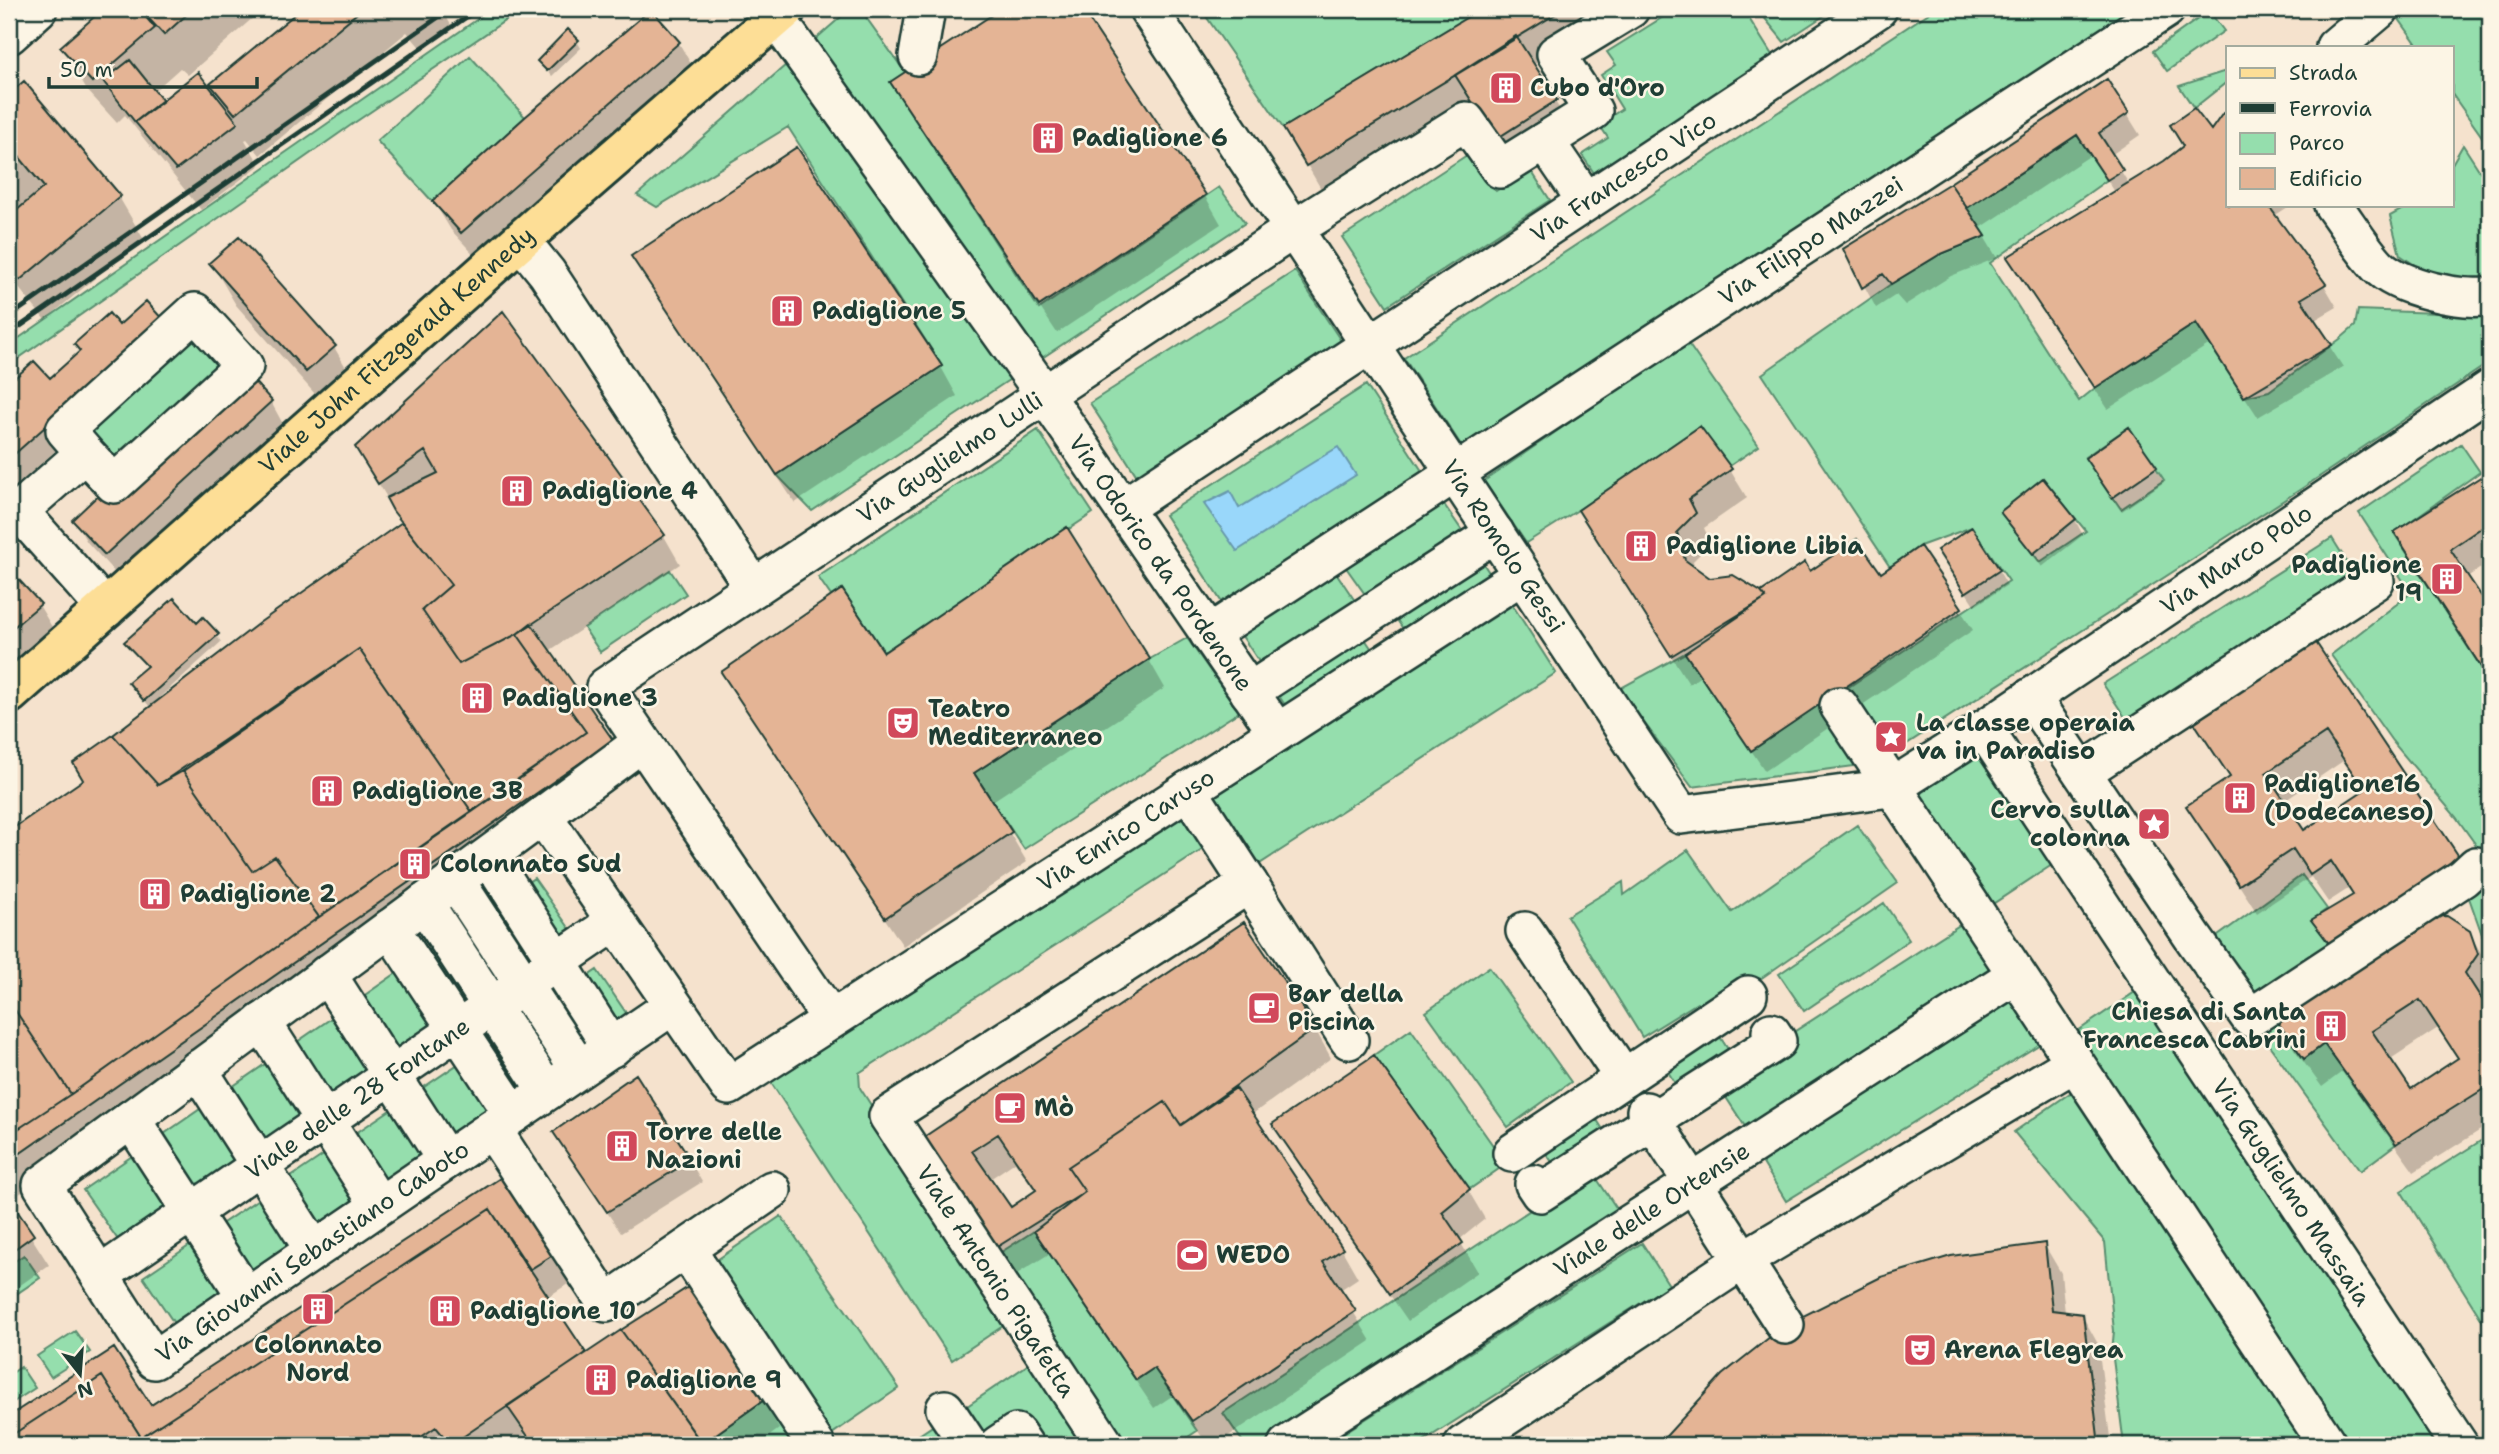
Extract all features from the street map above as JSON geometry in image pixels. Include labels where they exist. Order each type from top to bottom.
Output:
[{"type":"main road","name":"Viale John Fitzgerald Kennedy","points":[[9,694],[781,13]]},
{"type":"street","points":[[9,35],[38,9]]},
{"type":"street","points":[[918,56],[926,9]]},
{"type":"street","name":"Via Romolo Gessi","points":[[1148,9],[1495,533],[1599,710],[1681,815],[1891,788],[1984,729]]},
{"type":"street","points":[[1586,201],[1545,141],[1593,111],[1556,54],[1630,9]]},
{"type":"street","name":"Via Francesco Vico","points":[[1123,508],[1878,9]]},
{"type":"street","name":"Via Filippo Mazzei","points":[[1209,634],[2166,9]]},
{"type":"street","points":[[2336,46],[2380,9]]},
{"type":"street","name":"Via Odorico da Pordenone","points":[[781,13],[1277,732]]},
{"type":"street","name":"Via Guglielmo Lulli","points":[[641,743],[605,687],[754,587],[1294,229],[1466,121],[1500,169],[1545,141]]},
{"type":"street","points":[[2334,206],[2379,268],[2419,289],[2478,299],[2490,296]]},
{"type":"street","points":[[521,241],[547,273],[754,587]]},
{"type":"street","points":[[195,312],[244,366],[114,484],[85,453],[65,430],[195,312]]},
{"type":"street","name":"Via Marco Polo","points":[[1984,729],[2490,389]]},
{"type":"street","points":[[85,453],[19,511],[106,609]]},
{"type":"street","points":[[1249,692],[1495,533]]},
{"type":"street","name":"Via Enrico Caruso","points":[[672,1006],[729,1086],[1522,575]]},
{"type":"street","points":[[2082,772],[2375,581]]},
{"type":"street","points":[[2031,697],[2250,1018],[2463,878],[2476,866]]},
{"type":"street","points":[[1839,706],[2328,1445]]},
{"type":"street","name":"Via Guglielmo Massaia","points":[[1984,729],[2459,1445]]},
{"type":"street","points":[[641,743],[831,1019]]},
{"type":"street","name":"Via Giovanni Sebastiano Caboto","points":[[641,743],[42,1185],[154,1360],[672,1006]]},
{"type":"street","points":[[1188,790],[1349,1040]]},
{"type":"street","points":[[543,816],[672,1006]]},
{"type":"street","points":[[489,856],[612,1048]]},
{"type":"street","points":[[455,880],[579,1069]]},
{"type":"street","name":"Viale Antonio Pigafetta","points":[[1105,1445],[888,1116],[1249,884]]},
{"type":"street","points":[[424,904],[547,1091]]},
{"type":"street","name":"Viale delle 28 Fontane","points":[[100,1275],[615,922]]},
{"type":"street","points":[[390,928],[457,1030],[502,1122],[606,1303],[772,1190]]},
{"type":"street","points":[[1525,932],[1695,1183],[1785,1325]]},
{"type":"street","points":[[327,974],[446,1160]]},
{"type":"street","name":"Viale delle Ortensie","points":[[1287,1445],[2016,975]]},
{"type":"street","points":[[1638,1098],[1540,1193],[1523,1169],[1638,1098],[1759,1013],[1777,1041],[1638,1098]]},
{"type":"street","points":[[262,1022],[379,1205]]},
{"type":"street","points":[[1463,1445],[1743,1260],[2074,1063]]},
{"type":"street","points":[[198,1069],[314,1250]]},
{"type":"street","points":[[131,1119],[246,1296]]},
{"type":"street","points":[[686,1249],[816,1445]]},
{"type":"street","points":[[945,1409],[969,1445]]},
{"type":"street","points":[[998,1445],[1016,1433],[1024,1445]]},
{"type":"green space","points":[[492,9],[522,9],[354,123],[9,365],[9,345]]},
{"type":"green space","points":[[850,9],[860,9],[907,75],[891,83],[1039,309],[1219,187],[1245,223],[812,511],[777,475],[942,366],[788,127],[657,207],[637,195]]},
{"type":"green space","points":[[1201,9],[1481,9],[1283,128]]},
{"type":"green space","points":[[1676,9],[1743,9],[1777,63],[1596,176],[1582,155],[1608,138],[1599,124],[1622,109],[1601,75],[1616,65],[1607,52]]},
{"type":"green space","points":[[1761,9],[1834,9],[1784,42],[1763,16]]},
{"type":"green space","points":[[1935,9],[2131,9],[1463,448],[1404,358]]},
{"type":"green space","points":[[2395,9],[2484,9],[2490,18],[2490,148],[2454,97],[2454,46],[2418,46],[2394,12]]},
{"type":"green space","points":[[2209,11],[2224,31],[2167,71],[2153,51]]},
{"type":"green space","points":[[470,56],[525,117],[432,201],[377,141]]},
{"type":"green space","points":[[2226,71],[2226,83],[2194,108],[2179,86]]},
{"type":"green space","points":[[2077,135],[2107,180],[1990,263],[2079,401],[2196,323],[2244,397],[2269,391],[2340,339],[2355,326],[2358,310],[2490,315],[2490,362],[2301,489],[1885,758],[1841,692],[2009,581],[1972,527],[1920,546],[1890,567],[1762,374],[1891,284],[1939,255],[1986,236],[1967,208]],"holes":[[[2129,427],[2164,480],[2121,509],[2085,457]],[[2043,479],[2086,531],[2040,562],[2000,512]]]},
{"type":"green space","points":[[2463,145],[2490,187],[2490,282],[2449,288],[2400,255],[2390,216],[2408,206],[2454,206],[2454,161]]},
{"type":"green space","points":[[1470,153],[1496,191],[1530,169],[1550,200],[1387,306],[1342,237]]},
{"type":"green space","points":[[1295,271],[1345,347],[1139,479],[1090,403]]},
{"type":"green space","points":[[197,331],[224,363],[108,461],[81,429]]},
{"type":"green space","points":[[1687,342],[1759,446],[1728,467],[1700,426],[1526,543],[1484,481]]},
{"type":"green space","points":[[1366,385],[1424,474],[1223,604],[1165,515]]},
{"type":"green space","points":[[1038,430],[1093,513],[884,652],[842,589],[831,596],[818,577]]},
{"type":"green space","points":[[2461,444],[2480,472],[2394,533],[2484,672],[2490,669],[2490,957],[2468,895],[2481,852],[2456,817],[2392,741],[2331,655],[2411,593],[2359,513]]},
{"type":"green space","points":[[1441,500],[1467,538],[1372,604],[1345,566]]},
{"type":"green space","points":[[2332,538],[2355,575],[2127,720],[2103,684]]},
{"type":"green space","points":[[1475,551],[1492,577],[1405,632],[1388,606]]},
{"type":"green space","points":[[670,570],[686,594],[600,652],[584,628]]},
{"type":"green space","points":[[1335,571],[1361,610],[1266,672],[1240,633]]},
{"type":"green space","points":[[1503,590],[1556,673],[1258,865],[1204,782]]},
{"type":"green space","points":[[1359,630],[1375,654],[1289,711],[1273,687]]},
{"type":"green space","points":[[1187,638],[1239,712],[1024,849],[974,773]]},
{"type":"green space","points":[[1685,653],[1751,750],[1820,704],[1862,765],[1692,787],[1619,689]]},
{"type":"green space","points":[[1981,745],[2058,861],[1985,909],[1908,793]]},
{"type":"green space","points":[[1180,810],[1205,848],[859,1073],[860,1088],[1012,1320],[952,1360],[768,1078]]},
{"type":"green space","points":[[1857,825],[1898,883],[1707,1016],[1697,1003],[1642,1037],[1567,916],[1623,882],[1624,895],[1688,850],[1732,912]]},
{"type":"green space","points":[[2302,875],[2327,909],[2312,920],[2331,946],[2251,1004],[2207,944]]},
{"type":"green space","points":[[534,878],[572,932],[121,1244],[83,1190]]},
{"type":"green space","points":[[1884,903],[1909,940],[1804,1011],[1779,974]]},
{"type":"green space","points":[[1972,917],[2002,964],[1746,1128],[1716,1082]]},
{"type":"green space","points":[[1489,967],[1571,1082],[1508,1127],[1426,1012]]},
{"type":"green space","points":[[597,970],[635,1026],[180,1332],[143,1277]]},
{"type":"green space","points":[[2014,991],[2045,1041],[1786,1201],[1756,1152]]},
{"type":"green space","points":[[2135,992],[2441,1445],[2339,1445],[2066,1039]]},
{"type":"green space","points":[[2276,1020],[2304,1059],[2324,1044],[2396,1144],[2360,1171],[2259,1031]]},
{"type":"green space","points":[[1411,1029],[1506,1164],[1470,1189],[1374,1055]]},
{"type":"green space","points":[[1715,1029],[1738,1065],[1684,1098],[1662,1062]]},
{"type":"green space","points":[[2073,1091],[2312,1445],[2124,1445],[2112,1351],[2114,1331],[2105,1242],[2014,1132]]},
{"type":"green space","points":[[1590,1109],[1611,1142],[1561,1175],[1539,1143]]},
{"type":"green space","points":[[2490,1135],[2490,1322],[2485,1325],[2401,1191]]},
{"type":"green space","points":[[1591,1170],[1619,1212],[1264,1445],[1245,1445],[1223,1413]]},
{"type":"green space","points":[[781,1216],[899,1388],[826,1438],[708,1266]]},
{"type":"green space","points":[[1034,1231],[1136,1380],[1154,1368],[1197,1431],[1176,1445],[1115,1445],[992,1258]]},
{"type":"green space","points":[[1642,1243],[1669,1285],[1417,1445],[1325,1445]]},
{"type":"green space","points":[[24,1255],[40,1278],[9,1299],[9,1265]]},
{"type":"green space","points":[[75,1331],[90,1352],[51,1377],[37,1356]]},
{"type":"green space","points":[[1032,1362],[1091,1445],[980,1445],[957,1413]]},
{"type":"green space","points":[[21,1367],[35,1388],[9,1405],[9,1375]]},
{"type":"green space","points":[[764,1400],[797,1445],[702,1444]]},
{"type":"green space","points":[[943,1419],[960,1445],[904,1445]]},
{"type":"water","points":[[1338,447],[1356,475],[1237,551],[1204,504],[1230,491],[1239,508]]},
{"type":"building","points":[[103,9],[139,9],[155,28],[92,82],[60,47]]},
{"type":"building","points":[[140,9],[193,9],[164,35]]},
{"type":"building","points":[[301,9],[362,9],[235,114],[210,84]]},
{"type":"building","points":[[651,9],[680,42],[461,233],[432,201]]},
{"type":"building","name":"Padiglione 6","points":[[1001,9],[1082,9],[1206,195],[1039,306],[890,82]]},
{"type":"building","points":[[1481,9],[1564,9],[1306,166],[1283,128]]},
{"type":"building","points":[[568,29],[579,40],[547,71],[537,61]]},
{"type":"building","name":"Cubo d'Oro","points":[[1516,36],[1557,100],[1496,139],[1455,75]]},
{"type":"building","points":[[130,60],[163,101],[135,122],[103,81]]},
{"type":"building","points":[[198,72],[238,123],[176,170],[135,122]]},
{"type":"building","points":[[2107,79],[2129,113],[2099,133],[2123,170],[2107,180],[2077,135],[1967,208],[1950,183]]},
{"type":"building","points":[[24,81],[121,196],[20,280],[9,266],[9,217],[44,187],[16,153],[9,159],[9,94]]},
{"type":"building","points":[[2194,108],[2211,130],[2226,112],[2226,206],[2269,206],[2326,284],[2301,299],[2332,345],[2244,397],[2196,323],[2095,388],[2007,257],[2164,161],[2183,146],[2170,125]]},
{"type":"building","name":"Padiglione 5","points":[[797,147],[942,366],[777,475],[631,256]]},
{"type":"building","points":[[1950,183],[1986,236],[1939,255],[1891,284],[1883,274],[1862,288],[1843,249]]},
{"type":"building","points":[[239,237],[336,346],[306,372],[209,263]]},
{"type":"building","points":[[146,301],[164,321],[9,459],[9,383],[34,361],[50,378],[80,351],[74,344],[109,313],[119,325]]},
{"type":"building","name":"Padiglione 4","points":[[503,311],[665,535],[517,634],[459,664],[422,610],[451,585],[393,511],[386,498],[438,473],[425,451],[378,484],[355,447]]},
{"type":"building","points":[[250,377],[272,401],[105,555],[72,520],[110,484]]},
{"type":"building","name":"Padiglione Libia","points":[[1700,426],[1732,469],[1689,499],[1696,513],[1677,532],[1685,560],[1710,578],[1733,575],[1766,598],[1671,656],[1578,510]]},
{"type":"building","points":[[2129,427],[2157,467],[2112,498],[2085,458]]},
{"type":"building","name":"Padiglione 19","points":[[2490,471],[2490,522],[2450,549],[2490,609],[2490,669],[2485,673],[2394,532]]},
{"type":"building","points":[[2043,478],[2076,519],[2033,554],[2000,512]]},
{"type":"building","name":"Padiglione 3","points":[[402,522],[451,585],[422,610],[459,664],[517,634],[586,732],[472,812],[359,649],[158,785],[113,735],[259,623]]},
{"type":"building","name":"Teatro Mediterraneo","points":[[1067,527],[1150,659],[974,773],[1012,832],[885,918],[721,672],[842,589],[884,652]]},
{"type":"building","points":[[1972,527],[2000,570],[1965,593],[1937,550]]},
{"type":"building","points":[[1857,539],[1881,573],[1920,546],[1962,608],[1751,751],[1685,653],[1766,598],[1761,592],[1805,562],[1810,571]]},
{"type":"building","points":[[9,569],[41,604],[9,631]]},
{"type":"building","points":[[174,598],[197,623],[203,617],[219,634],[144,701],[128,682],[147,666],[124,642]]},
{"type":"building","name":"Colonnato Sud","points":[[531,623],[613,740],[9,1161],[9,1135],[586,732],[517,634]]},
{"type":"building","name":"Padiglione16 (Dodecaneso)","points":[[2313,638],[2462,861],[2331,946],[2311,920],[2353,895],[2331,861],[2310,875],[2293,849],[2239,885],[2186,806],[2230,777],[2191,718]],"holes":[[[2326,733],[2364,790],[2304,830],[2266,773]]]},
{"type":"building","name":"Padiglione 3B","points":[[359,649],[472,812],[319,917],[275,856],[252,871],[183,771]]},
{"type":"building","name":"Padiglione 2","points":[[113,735],[158,785],[183,771],[252,871],[275,856],[319,917],[71,1094],[9,1001],[9,831],[83,780],[73,763]]},
{"type":"building","name":"Chiesa di Santa Francesca Cabrini","points":[[2447,916],[2470,931],[2478,954],[2465,973],[2490,1012],[2490,1085],[2396,1144],[2324,1044],[2304,1059],[2276,1020],[2420,917]],"holes":[[[2420,1000],[2458,1058],[2411,1089],[2372,1031]]]},
{"type":"building","points":[[1244,922],[1316,1028],[1181,1125],[1165,1102],[1068,1167],[1085,1192],[989,1252],[915,1143]],"holes":[[[998,1134],[1036,1190],[1011,1207],[972,1151]]]},
{"type":"building","points":[[9,1001],[71,1094],[9,1135]]},
{"type":"building","points":[[1374,1055],[1470,1189],[1442,1212],[1463,1243],[1390,1294],[1272,1124]]},
{"type":"building","name":"Torre delle Nazioni","points":[[636,1074],[691,1160],[607,1212],[553,1132]]},
{"type":"building","name":"WEDO","points":[[1236,1088],[1343,1249],[1323,1262],[1356,1311],[1192,1421],[1154,1368],[1136,1380],[1034,1231],[1085,1192],[1068,1167],[1165,1102],[1181,1125]]},
{"type":"building","name":"Colonnato Nord","points":[[505,1175],[556,1253],[529,1270],[490,1209],[141,1437],[102,1376],[9,1437],[9,1416],[114,1348],[151,1405]]},
{"type":"building","points":[[9,1199],[34,1235],[9,1253]]},
{"type":"building","name":"Padiglione 10","points":[[490,1209],[586,1353],[451,1445],[436,1427],[409,1445],[146,1445],[141,1437]]},
{"type":"building","name":"Arena Flegrea","points":[[2045,1243],[2052,1310],[2083,1314],[2099,1445],[1658,1445],[1722,1375],[1785,1325],[1881,1277],[1951,1256]]},
{"type":"building","points":[[690,1286],[764,1400],[702,1444],[621,1330]]},
{"type":"building","name":"Padiglione 9","points":[[621,1330],[703,1445],[534,1445],[507,1406]]},
{"type":"building","points":[[102,1376],[141,1437],[128,1445],[9,1445],[9,1437]]},
{"type":"building","points":[[141,1437],[146,1445],[128,1445]]},
{"type":"railway","points":[[9,317],[450,9]]},
{"type":"railway","points":[[9,334],[478,9]]},
{"type":"place","name":"Cubo d'Oro","points":[[1506,88]]},
{"type":"place","name":"Padiglione 6","points":[[1048,138]]},
{"type":"place","name":"Padiglione 5","points":[[787,311]]},
{"type":"place","name":"Padiglione 4","points":[[517,491]]},
{"type":"place","name":"Padiglione Libia","points":[[1641,546]]},
{"type":"place","name":"Padiglione 19","points":[[2447,579]]},
{"type":"place","name":"Padiglione 3","points":[[477,698]]},
{"type":"place","name":"Teatro Mediterraneo","points":[[903,723]]},
{"type":"place","name":"La classe operaia va in Paradiso","points":[[1891,737]]},
{"type":"place","name":"Padiglione 3B","points":[[327,791]]},
{"type":"place","name":"Padiglione16 (Dodecaneso)","points":[[2240,798]]},
{"type":"place","name":"Cervo sulla colonna","points":[[2154,824]]},
{"type":"place","name":"Colonnato Sud","points":[[415,864]]},
{"type":"place","name":"Padiglione 2","points":[[155,894]]},
{"type":"place","name":"Bar della Piscina","points":[[1264,1008]]},
{"type":"place","name":"Chiesa di Santa Francesca Cabrini","points":[[2331,1026]]},
{"type":"place","name":"Mò","points":[[1010,1108]]},
{"type":"place","name":"Torre delle Nazioni","points":[[622,1146]]},
{"type":"place","name":"WEDO","points":[[1192,1255]]},
{"type":"place","name":"Colonnato Nord","points":[[318,1309]]},
{"type":"place","name":"Padiglione 10","points":[[445,1311]]},
{"type":"place","name":"Arena Flegrea","points":[[1920,1350]]},
{"type":"place","name":"Padiglione 9","points":[[601,1380]]}]
